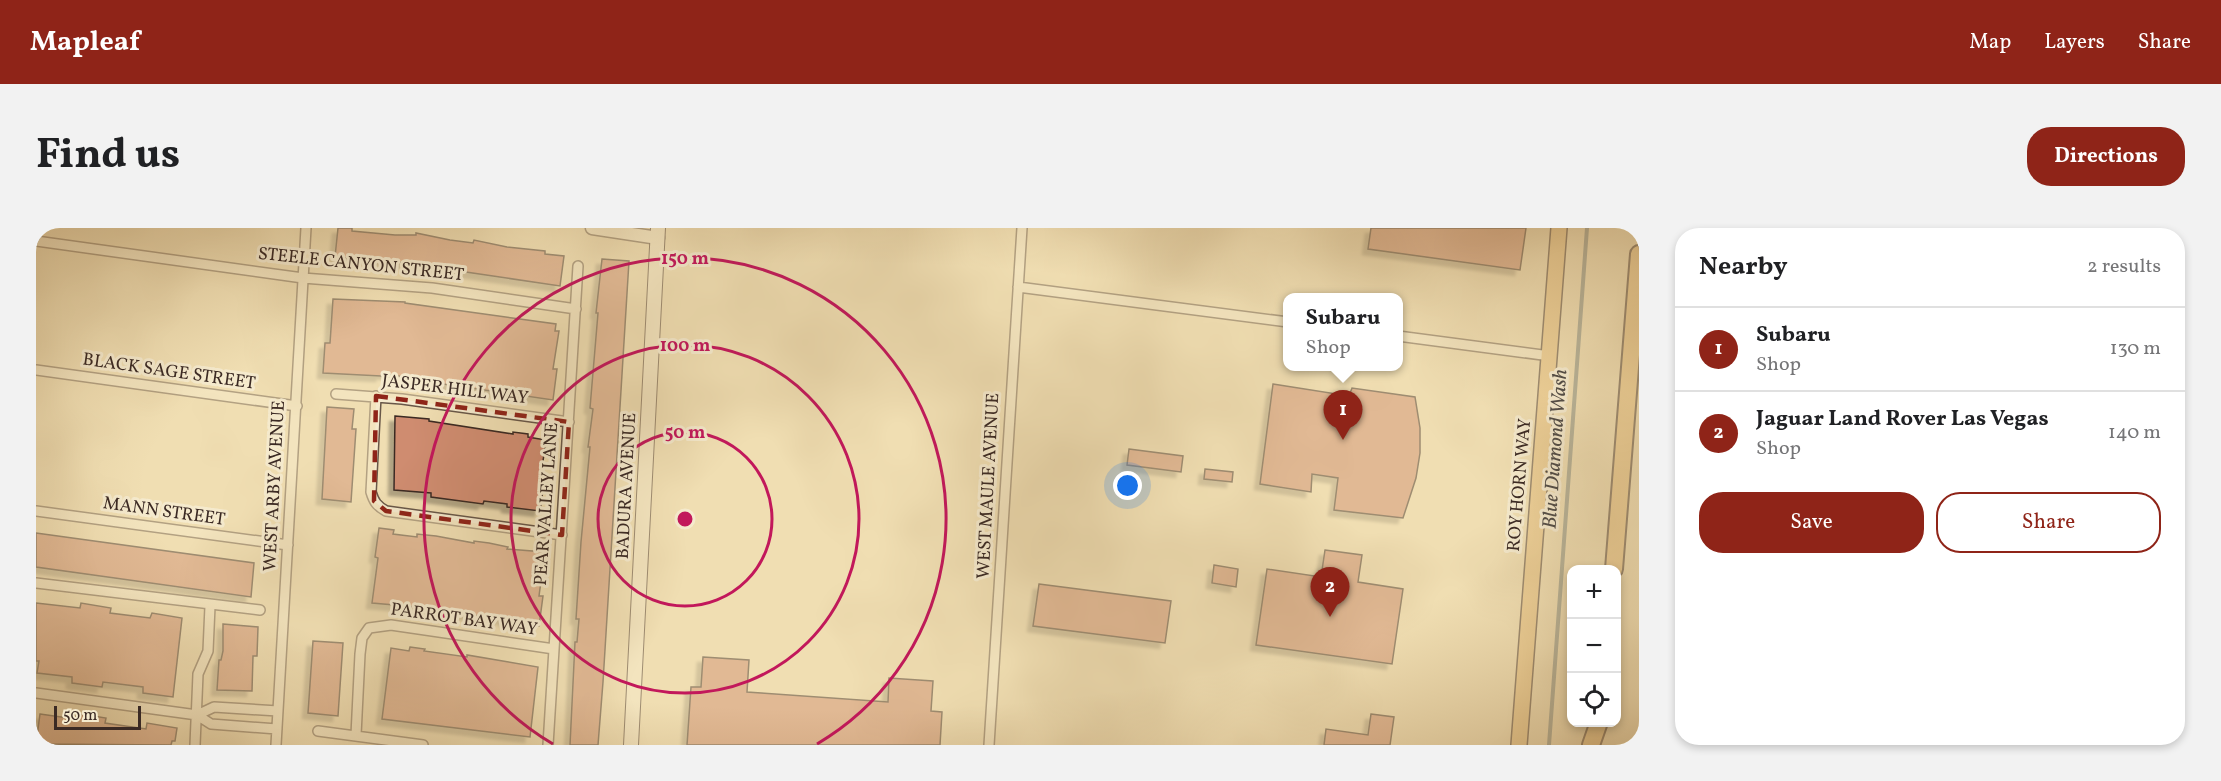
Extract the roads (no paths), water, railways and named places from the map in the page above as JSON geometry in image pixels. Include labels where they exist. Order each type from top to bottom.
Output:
[{"type":"highway","points":[[1614,565],[1639,254]]},
{"type":"highway","points":[[1591,745],[1599,727]]},
{"type":"highway","points":[[1600,745],[1601,727]]},
{"type":"main road","name":"ROY HORN WAY","points":[[1519,745],[1559,228]]},
{"type":"main road","name":"BADURA AVENUE","points":[[631,745],[658,233]]},
{"type":"street","name":"WEST ARBY AVENUE","points":[[276,745],[306,228]]},
{"type":"street","points":[[592,228],[658,233]]},
{"type":"street","name":"WEST MAULE AVENUE","points":[[988,745],[1022,228]]},
{"type":"street","name":"STEELE CANYON STREET","points":[[36,241],[303,278],[432,288],[576,309]]},
{"type":"street","name":"PEAR VALLEY LANE","points":[[548,745],[578,266]]},
{"type":"street","points":[[1018,287],[1283,321]]},
{"type":"street","points":[[1403,337],[1550,356]]},
{"type":"street","name":"BLACK SAGE STREET","points":[[36,370],[297,406]]},
{"type":"street","name":"JASPER HILL WAY","points":[[336,394],[376,396],[569,422]]},
{"type":"street","points":[[376,396],[371,492],[374,501],[386,511],[562,534]]},
{"type":"street","name":"MANN STREET","points":[[36,511],[288,545]]},
{"type":"street","points":[[36,583],[210,606],[260,610]]},
{"type":"street","points":[[195,745],[198,675],[208,651],[210,606]]},
{"type":"street","name":"PARROT BAY WAY","points":[[356,735],[360,654],[362,638],[369,628],[391,625],[554,649]]},
{"type":"street","points":[[36,693],[197,715],[211,724],[277,729]]},
{"type":"street","points":[[197,715],[214,707],[278,711]]},
{"type":"street","points":[[318,731],[423,745]]},
{"type":"waterway","name":"Blue Diamond Wash","points":[[1549,745],[1587,228]]},
{"type":"place","name":"Subaru","points":[[1343,440]]},
{"type":"place","name":"Jaguar Land Rover Las Vegas","points":[[1330,617]]}]
